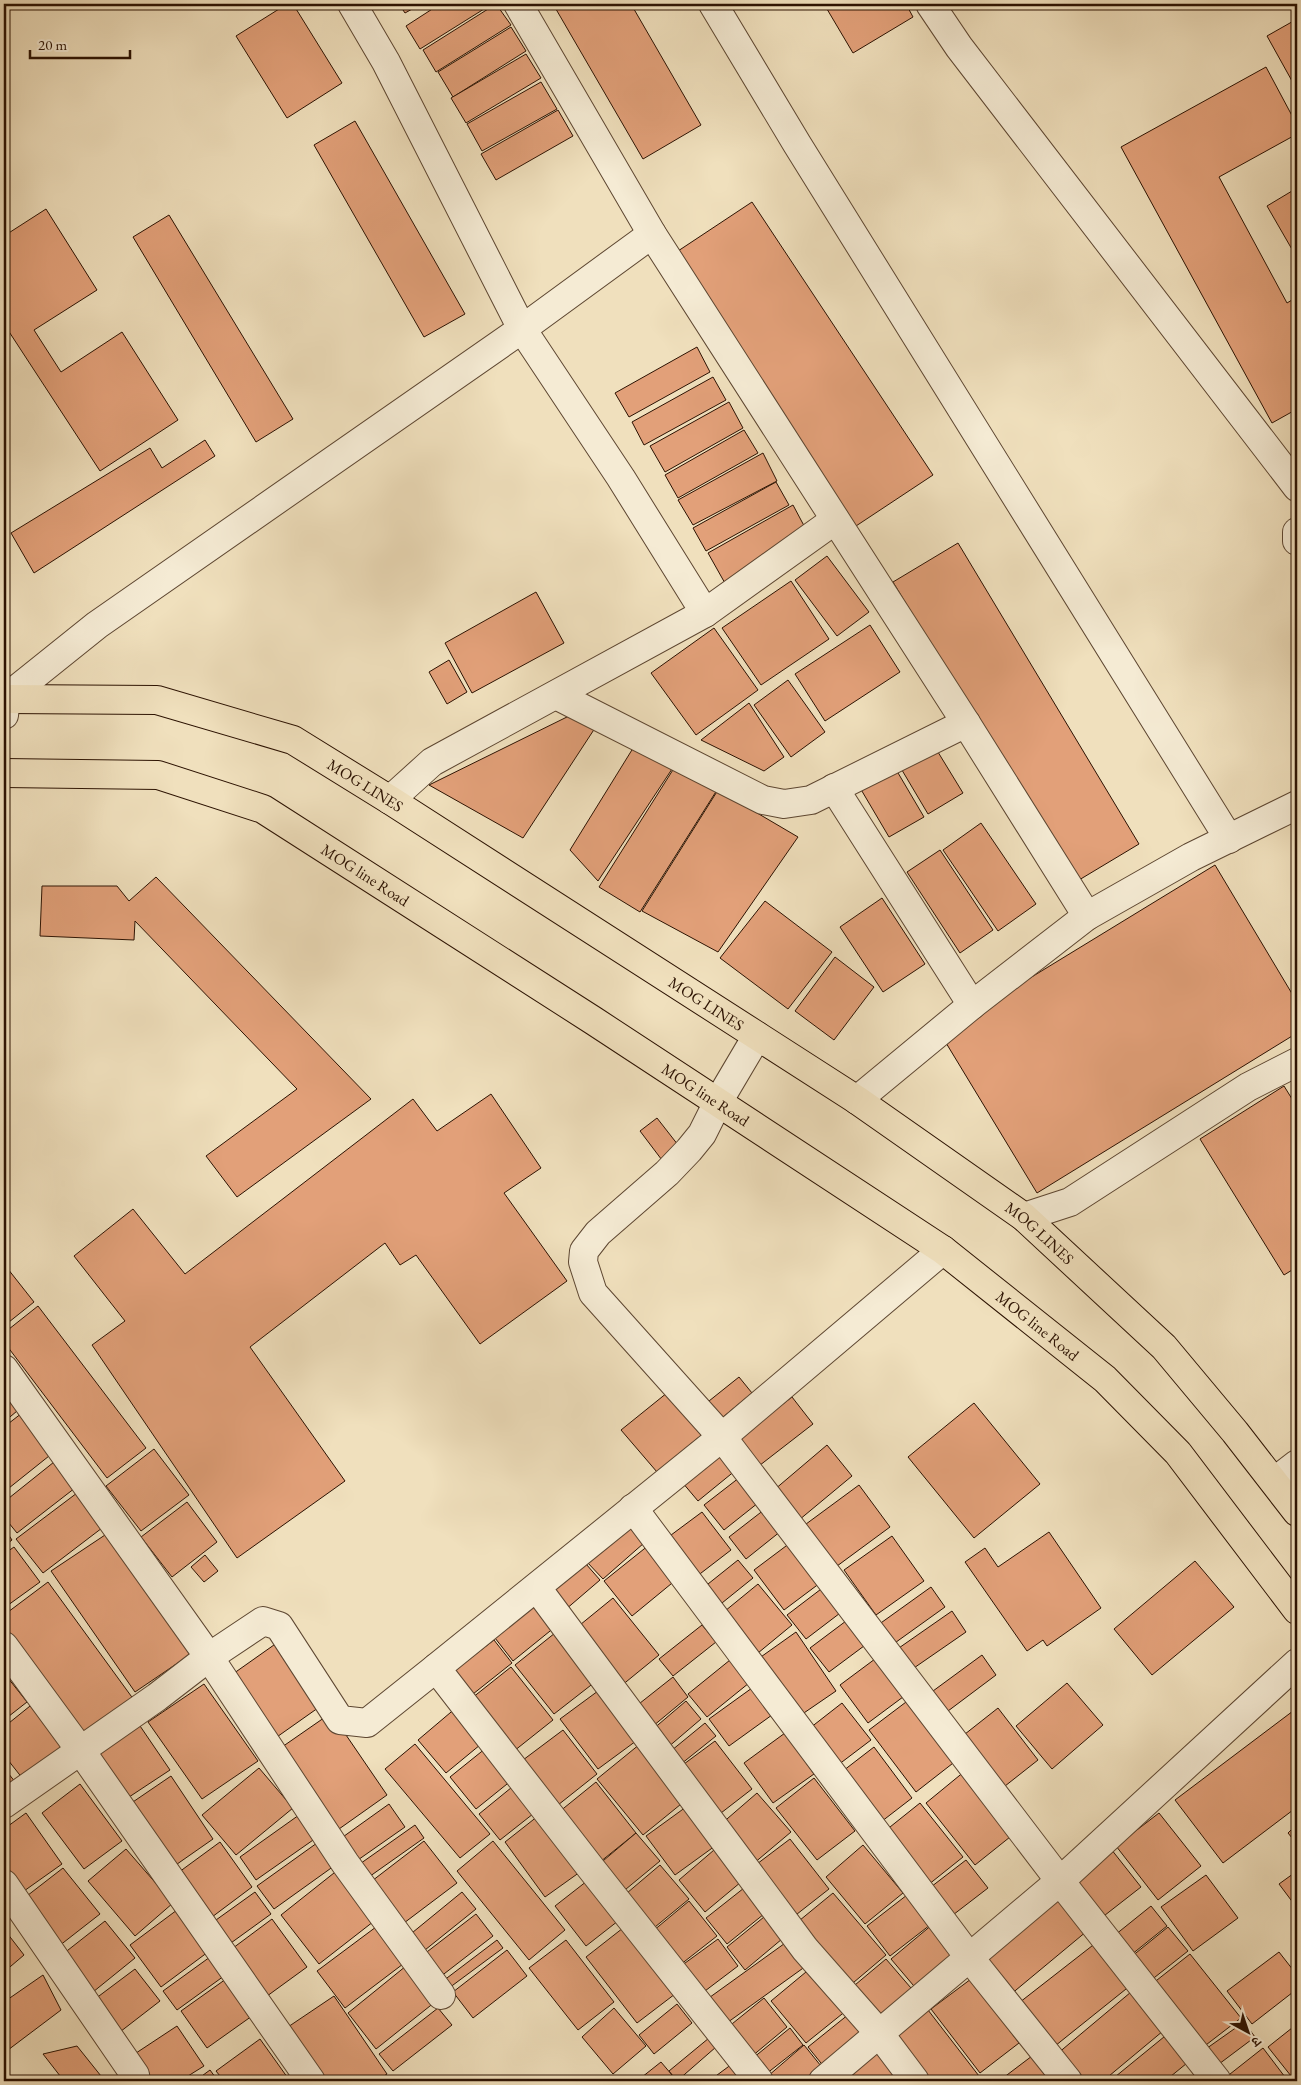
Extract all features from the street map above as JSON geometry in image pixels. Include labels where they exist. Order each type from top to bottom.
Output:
[{"type":"main road","name":"MOG LINES","points":[[4,704],[157,700],[293,740],[390,800],[640,963],[857,1100],[1024,1217],[1164,1347],[1275,1481],[1297,1512]]},
{"type":"main road","name":"MOG line Road","points":[[4,773],[158,775],[263,809],[594,1021],[943,1250],[1105,1379],[1178,1454],[1297,1610]]},
{"type":"street","points":[[352,4],[386,62],[522,329],[622,478],[705,612]]},
{"type":"street","points":[[518,4],[652,234],[966,723],[1087,916]]},
{"type":"street","points":[[712,4],[1229,839]]},
{"type":"street","points":[[930,4],[959,47],[1297,487]]},
{"type":"street","points":[[4,704],[97,625],[522,329],[652,234]]},
{"type":"street","points":[[390,800],[432,762],[705,612],[835,520]]},
{"type":"street","points":[[1297,532],[1297,541]]},
{"type":"street","points":[[556,695],[763,800],[784,804],[811,800],[966,723]]},
{"type":"street","points":[[834,788],[972,1005]]},
{"type":"street","points":[[857,1100],[972,1005],[1087,916],[1192,857],[1297,805]]},
{"type":"street","points":[[757,1036],[718,1102],[702,1134],[667,1173],[598,1233],[584,1251],[583,1262],[593,1292],[722,1437],[1060,1881],[1217,2081]]},
{"type":"street","points":[[1024,1217],[1070,1202],[1248,1087],[1297,1062]]},
{"type":"street","points":[[4,1804],[81,1751],[209,1657],[263,1621],[279,1626],[340,1720],[367,1723],[537,1588],[722,1437],[943,1250]]},
{"type":"street","points":[[4,1370],[209,1657],[345,1863],[442,1995]]},
{"type":"street","points":[[1275,1481],[1297,1464]]},
{"type":"street","points":[[633,1508],[969,1957],[1068,2081]]},
{"type":"street","points":[[537,1588],[805,1949],[879,2033],[915,2081]]},
{"type":"street","points":[[4,1646],[81,1751],[311,2081]]},
{"type":"street","points":[[823,2081],[1060,1881],[1297,1663]]},
{"type":"street","points":[[436,1668],[759,2081]]},
{"type":"street","points":[[4,1884],[135,2075],[136,2081]]},
{"type":"building","points":[[287,4],[293,4],[342,83],[287,118],[236,36]]},
{"type":"building","points":[[399,4],[421,4],[405,13]]},
{"type":"building","points":[[440,4],[492,4],[420,49],[406,26]]},
{"type":"building","points":[[496,4],[511,25],[436,72],[423,50]]},
{"type":"building","points":[[553,4],[631,4],[701,125],[643,159]]},
{"type":"building","points":[[824,4],[906,4],[913,17],[853,53]]},
{"type":"building","points":[[1297,19],[1297,90],[1267,36]]},
{"type":"building","points":[[511,27],[526,51],[453,97],[438,72]]},
{"type":"building","points":[[526,54],[541,78],[466,123],[451,98]]},
{"type":"building","points":[[1266,67],[1297,125],[1297,134],[1219,177],[1287,303],[1297,297],[1297,409],[1272,423],[1121,147]]},
{"type":"building","points":[[541,82],[557,109],[482,151],[467,124]]},
{"type":"building","points":[[558,110],[573,136],[496,180],[481,154]]},
{"type":"building","points":[[355,121],[465,314],[424,337],[314,145]]},
{"type":"building","points":[[1297,188],[1297,258],[1267,206]]},
{"type":"building","points":[[752,202],[933,475],[856,526],[675,253]]},
{"type":"building","points":[[46,209],[97,290],[34,330],[61,372],[122,332],[178,420],[100,471],[4,324],[4,236]]},
{"type":"building","points":[[169,215],[293,419],[256,442],[133,237]]},
{"type":"building","points":[[697,347],[710,372],[629,417],[615,393]]},
{"type":"building","points":[[713,377],[726,400],[644,445],[632,422]]},
{"type":"building","points":[[729,402],[743,428],[665,472],[650,446]]},
{"type":"building","points":[[744,430],[758,453],[678,498],[665,475]]},
{"type":"building","points":[[205,440],[215,456],[34,573],[11,533],[150,448],[162,468]]},
{"type":"building","points":[[763,453],[777,481],[693,525],[678,500]]},
{"type":"building","points":[[776,482],[789,505],[706,551],[693,528]]},
{"type":"building","points":[[793,505],[810,537],[726,585],[708,553]]},
{"type":"building","points":[[958,543],[1139,844],[1074,883],[893,582]]},
{"type":"building","points":[[827,556],[869,612],[837,636],[795,580]]},
{"type":"building","points":[[791,581],[829,639],[761,685],[722,628]]},
{"type":"building","points":[[536,592],[564,643],[472,693],[445,643]]},
{"type":"building","points":[[870,625],[900,672],[825,721],[795,674]]},
{"type":"building","points":[[714,628],[758,690],[696,735],[651,673]]},
{"type":"building","points":[[449,660],[467,692],[447,704],[429,672]]},
{"type":"building","points":[[788,680],[825,732],[791,757],[754,705]]},
{"type":"building","points":[[749,703],[784,757],[764,771],[701,740]]},
{"type":"building","points":[[573,714],[597,725],[523,838],[429,785]]},
{"type":"building","points":[[930,739],[963,793],[928,814],[896,760]]},
{"type":"building","points":[[635,745],[672,769],[598,881],[570,850]]},
{"type":"building","points":[[891,761],[924,817],[889,837],[856,781]]},
{"type":"building","points":[[676,765],[717,790],[640,912],[599,887]]},
{"type":"building","points":[[718,790],[798,837],[718,952],[642,911]]},
{"type":"building","points":[[981,823],[1036,904],[998,931],[943,850]]},
{"type":"building","points":[[940,850],[993,930],[960,953],[907,872]]},
{"type":"building","points":[[1215,865],[1297,1002],[1297,1033],[1037,1193],[940,1033]]},
{"type":"building","points":[[156,877],[371,1099],[237,1197],[206,1156],[297,1089],[135,921],[134,940],[40,936],[42,886],[117,886],[129,901]]},
{"type":"building","points":[[882,898],[925,964],[883,992],[840,927]]},
{"type":"building","points":[[765,901],[832,952],[788,1009],[720,958]]},
{"type":"building","points":[[835,957],[874,987],[834,1040],[795,1011]]},
{"type":"building","points":[[1284,1086],[1297,1107],[1297,1267],[1284,1275],[1200,1139]]},
{"type":"building","points":[[491,1094],[541,1168],[504,1193],[567,1281],[480,1344],[416,1255],[400,1265],[385,1243],[250,1347],[345,1481],[237,1558],[92,1345],[125,1321],[74,1256],[133,1209],[185,1274],[413,1099],[437,1131]]},
{"type":"building","points":[[657,1118],[689,1159],[671,1172],[640,1131]]},
{"type":"building","points":[[4,1264],[34,1302],[4,1326]]},
{"type":"building","points":[[38,1306],[146,1448],[107,1478],[4,1342],[4,1333]]},
{"type":"building","points":[[739,1377],[752,1393],[657,1472],[621,1430],[683,1380],[704,1405]]},
{"type":"building","points":[[4,1394],[17,1411],[4,1422]]},
{"type":"building","points":[[792,1397],[813,1424],[755,1469],[734,1442]]},
{"type":"building","points":[[974,1403],[1040,1484],[974,1538],[908,1457]]},
{"type":"building","points":[[22,1413],[54,1452],[4,1492],[4,1427]]},
{"type":"building","points":[[827,1445],[852,1476],[799,1520],[774,1490]]},
{"type":"building","points":[[154,1449],[189,1495],[141,1531],[106,1486]]},
{"type":"building","points":[[720,1451],[736,1470],[698,1501],[682,1482]]},
{"type":"building","points":[[54,1462],[75,1488],[17,1533],[4,1517],[4,1502]]},
{"type":"building","points":[[744,1474],[763,1499],[724,1530],[704,1505]]},
{"type":"building","points":[[859,1485],[890,1527],[833,1569],[802,1527]]},
{"type":"building","points":[[77,1493],[102,1528],[43,1573],[16,1539]]},
{"type":"building","points":[[187,1502],[217,1542],[172,1577],[141,1537]]},
{"type":"building","points":[[769,1506],[786,1527],[746,1559],[729,1537]]},
{"type":"building","points":[[702,1512],[731,1550],[692,1580],[663,1541]]},
{"type":"building","points":[[628,1526],[644,1543],[603,1579],[587,1562]]},
{"type":"building","points":[[4,1528],[12,1540],[4,1546]]},
{"type":"building","points":[[1049,1532],[1101,1608],[1047,1646],[1043,1640],[1027,1651],[965,1562],[985,1548],[998,1567]]},
{"type":"building","points":[[108,1533],[191,1654],[135,1692],[51,1571]]},
{"type":"building","points":[[892,1536],[924,1581],[876,1615],[844,1570]]},
{"type":"building","points":[[794,1540],[824,1580],[784,1610],[754,1570]]},
{"type":"building","points":[[649,1545],[677,1579],[632,1616],[604,1581]]},
{"type":"building","points":[[14,1547],[40,1582],[4,1608],[4,1554]]},
{"type":"building","points":[[205,1555],[218,1571],[204,1582],[191,1567]]},
{"type":"building","points":[[738,1560],[753,1578],[717,1607],[703,1588]]},
{"type":"building","points":[[1195,1561],[1234,1607],[1152,1675],[1114,1629]]},
{"type":"building","points":[[586,1564],[600,1580],[565,1610],[551,1593]]},
{"type":"building","points":[[48,1582],[134,1700],[80,1740],[4,1635],[4,1615]]},
{"type":"building","points":[[829,1583],[848,1607],[806,1639],[787,1615]]},
{"type":"building","points":[[758,1584],[792,1625],[758,1653],[725,1611]]},
{"type":"building","points":[[931,1587],[945,1607],[892,1645],[878,1625]]},
{"type":"building","points":[[613,1598],[659,1655],[621,1686],[575,1629]]},
{"type":"building","points":[[536,1604],[555,1627],[513,1661],[495,1638]]},
{"type":"building","points":[[952,1611],[966,1632],[911,1670],[896,1650]]},
{"type":"building","points":[[854,1615],[872,1640],[829,1672],[810,1648]]},
{"type":"building","points":[[702,1625],[716,1642],[673,1676],[659,1659]]},
{"type":"building","points":[[796,1632],[836,1691],[798,1717],[758,1659]]},
{"type":"building","points":[[555,1633],[595,1682],[554,1714],[515,1665]]},
{"type":"building","points":[[281,1640],[325,1703],[274,1739],[230,1676]]},
{"type":"building","points":[[494,1640],[512,1663],[473,1694],[455,1670]]},
{"type":"building","points":[[982,1655],[996,1675],[948,1711],[933,1691]]},
{"type":"building","points":[[879,1656],[907,1694],[868,1723],[840,1685]]},
{"type":"building","points":[[730,1660],[749,1683],[707,1717],[688,1694]]},
{"type":"building","points":[[511,1667],[553,1720],[514,1751],[472,1698]]},
{"type":"building","points":[[4,1673],[27,1702],[4,1720]]},
{"type":"building","points":[[673,1677],[688,1697],[647,1731],[630,1711]]},
{"type":"building","points":[[1067,1683],[1103,1725],[1052,1769],[1016,1726]]},
{"type":"building","points":[[204,1684],[258,1761],[202,1799],[148,1722]]},
{"type":"building","points":[[752,1688],[772,1715],[729,1746],[709,1719]]},
{"type":"building","points":[[598,1691],[636,1741],[598,1769],[560,1719]]},
{"type":"building","points":[[910,1699],[957,1760],[916,1792],[869,1730]]},
{"type":"building","points":[[686,1701],[701,1719],[667,1748],[652,1730]]},
{"type":"building","points":[[35,1702],[69,1743],[23,1779],[4,1755],[4,1727]]},
{"type":"building","points":[[842,1703],[871,1740],[838,1765],[810,1728]]},
{"type":"building","points":[[457,1707],[486,1740],[446,1773],[418,1740]]},
{"type":"building","points":[[998,1708],[1038,1760],[1000,1790],[960,1738]]},
{"type":"building","points":[[1297,1708],[1297,1807],[1223,1863],[1175,1800]]},
{"type":"building","points":[[331,1713],[387,1795],[339,1829],[282,1747]]},
{"type":"building","points":[[138,1723],[170,1770],[123,1801],[91,1754]]},
{"type":"building","points":[[705,1723],[716,1736],[676,1768],[666,1755]]},
{"type":"building","points":[[563,1730],[597,1774],[558,1805],[523,1760]]},
{"type":"building","points":[[785,1733],[814,1774],[773,1803],[744,1763]]},
{"type":"building","points":[[715,1741],[752,1789],[721,1813],[684,1764]]},
{"type":"building","points":[[415,1744],[490,1834],[460,1858],[385,1769]]},
{"type":"building","points":[[640,1744],[686,1800],[643,1835],[597,1779]]},
{"type":"building","points":[[874,1747],[912,1798],[877,1825],[839,1774]]},
{"type":"building","points":[[486,1748],[512,1780],[476,1809],[450,1777]]},
{"type":"building","points":[[4,1768],[16,1783],[4,1793]]},
{"type":"building","points":[[259,1768],[293,1808],[236,1855],[202,1815]]},
{"type":"building","points":[[965,1771],[1015,1833],[975,1865],[926,1803]]},
{"type":"building","points":[[171,1776],[213,1839],[170,1869],[127,1806]]},
{"type":"building","points":[[814,1778],[855,1831],[817,1860],[776,1808]]},
{"type":"building","points":[[596,1782],[636,1833],[595,1866],[559,1812]]},
{"type":"building","points":[[517,1783],[538,1810],[500,1840],[479,1814]]},
{"type":"building","points":[[80,1784],[122,1841],[84,1869],[42,1813]]},
{"type":"building","points":[[757,1793],[791,1832],[753,1864],[720,1825]]},
{"type":"building","points":[[920,1803],[963,1857],[928,1885],[885,1831]]},
{"type":"building","points":[[389,1804],[405,1827],[355,1862],[340,1839]]},
{"type":"building","points":[[686,1807],[715,1846],[675,1875],[646,1836]]},
{"type":"building","points":[[26,1813],[62,1864],[24,1891],[4,1863],[4,1829]]},
{"type":"building","points":[[1159,1813],[1201,1866],[1158,1900],[1116,1846]]},
{"type":"building","points":[[299,1815],[316,1838],[256,1880],[240,1857]]},
{"type":"building","points":[[538,1816],[580,1872],[545,1897],[505,1842]]},
{"type":"building","points":[[1297,1824],[1297,1844],[1288,1833]]},
{"type":"building","points":[[415,1825],[424,1838],[366,1879],[357,1866]]},
{"type":"building","points":[[636,1833],[660,1861],[620,1894],[597,1866]]},
{"type":"building","points":[[790,1839],[829,1889],[792,1918],[753,1867]]},
{"type":"building","points":[[424,1841],[457,1883],[400,1926],[368,1884]]},
{"type":"building","points":[[493,1841],[565,1930],[529,1960],[457,1871]]},
{"type":"building","points":[[220,1842],[252,1887],[208,1920],[175,1875]]},
{"type":"building","points":[[317,1843],[334,1866],[274,1909],[257,1886]]},
{"type":"building","points":[[863,1845],[903,1893],[865,1924],[826,1877]]},
{"type":"building","points":[[126,1849],[173,1903],[135,1936],[88,1881]]},
{"type":"building","points":[[1111,1849],[1141,1887],[1100,1919],[1071,1881]]},
{"type":"building","points":[[714,1850],[741,1882],[705,1912],[679,1880]]},
{"type":"building","points":[[966,1860],[988,1888],[949,1918],[927,1890]]},
{"type":"building","points":[[660,1865],[689,1899],[655,1927],[627,1893]]},
{"type":"building","points":[[63,1868],[100,1914],[59,1946],[23,1899]]},
{"type":"building","points":[[339,1869],[378,1918],[319,1964],[281,1915]]},
{"type":"building","points":[[1297,1871],[1297,1908],[1279,1884]]},
{"type":"building","points":[[1206,1875],[1238,1918],[1193,1951],[1161,1907]]},
{"type":"building","points":[[587,1881],[618,1921],[586,1946],[555,1906]]},
{"type":"building","points":[[744,1888],[764,1914],[727,1944],[706,1918]]},
{"type":"building","points":[[255,1892],[271,1914],[224,1948],[209,1925]]},
{"type":"building","points":[[462,1892],[476,1909],[420,1954],[407,1937]]},
{"type":"building","points":[[833,1893],[886,1955],[847,1988],[794,1925]]},
{"type":"building","points":[[907,1895],[930,1925],[890,1956],[867,1926]]},
{"type":"building","points":[[1060,1898],[1087,1931],[1010,1995],[982,1962]]},
{"type":"building","points":[[689,1901],[717,1936],[680,1965],[653,1931]]},
{"type":"building","points":[[1151,1906],[1167,1926],[1126,1959],[1110,1939]]},
{"type":"building","points":[[177,1910],[208,1952],[161,1987],[130,1945]]},
{"type":"building","points":[[476,1914],[493,1936],[440,1977],[423,1955]]},
{"type":"building","points":[[764,1917],[782,1939],[745,1970],[727,1947]]},
{"type":"building","points":[[272,1919],[307,1967],[263,1999],[229,1951]]},
{"type":"building","points":[[105,1921],[135,1958],[93,1992],[63,1954]]},
{"type":"building","points":[[380,1924],[407,1961],[345,2008],[317,1971]]},
{"type":"building","points":[[933,1924],[960,1957],[919,1992],[891,1959]]},
{"type":"building","points":[[1168,1927],[1188,1951],[1150,1981],[1131,1957]]},
{"type":"building","points":[[623,1928],[675,1994],[637,2023],[586,1957]]},
{"type":"building","points":[[7,1933],[24,1955],[4,1972],[4,1936]]},
{"type":"building","points":[[718,1939],[738,1966],[701,1994],[681,1966]]},
{"type":"building","points":[[497,1940],[503,1948],[449,1988],[443,1981]]},
{"type":"building","points":[[566,1940],[614,2002],[578,2030],[529,1968]]},
{"type":"building","points":[[788,1941],[806,1966],[724,2025],[706,2000]]},
{"type":"building","points":[[1097,1942],[1131,1985],[1050,2050],[1015,2006]]},
{"type":"building","points":[[507,1950],[527,1976],[473,2018],[453,1992]]},
{"type":"building","points":[[1279,1952],[1297,1975],[1297,1989],[1252,2024],[1227,1991]]},
{"type":"building","points":[[1190,1954],[1241,2018],[1202,2048],[1152,1984]]},
{"type":"building","points":[[210,1957],[224,1976],[177,2010],[163,1991]]},
{"type":"building","points":[[886,1959],[917,1995],[879,2026],[849,1990]]},
{"type":"building","points":[[406,1966],[435,2002],[376,2049],[348,2013]]},
{"type":"building","points":[[812,1967],[847,2010],[806,2043],[771,2001]]},
{"type":"building","points":[[135,1969],[160,2001],[116,2035],[91,2002]]},
{"type":"building","points":[[43,1975],[61,2010],[4,2053],[4,2002]]},
{"type":"building","points":[[226,1979],[252,2016],[207,2048],[181,2011]]},
{"type":"building","points":[[971,1979],[1019,2043],[980,2073],[931,2009]]},
{"type":"building","points":[[1137,1987],[1169,2026],[1103,2081],[1081,2081],[1057,2054]]},
{"type":"building","points":[[334,1996],[387,2074],[376,2081],[316,2081],[282,2031]]},
{"type":"building","points":[[764,1998],[787,2027],[751,2057],[727,2028]]},
{"type":"building","points":[[677,2004],[692,2023],[654,2054],[639,2035]]},
{"type":"building","points":[[438,2008],[452,2025],[393,2071],[379,2054]]},
{"type":"building","points":[[614,2008],[646,2046],[613,2074],[582,2037]]},
{"type":"building","points":[[928,2010],[979,2076],[972,2081],[923,2081],[891,2038]]},
{"type":"building","points":[[849,2014],[866,2035],[825,2068],[808,2047]]},
{"type":"building","points":[[1244,2022],[1255,2037],[1215,2067],[1203,2051]]},
{"type":"building","points":[[1297,2024],[1297,2081],[1295,2081],[1268,2047]]},
{"type":"building","points":[[177,2026],[204,2066],[180,2081],[142,2081],[127,2059]]},
{"type":"building","points":[[790,2028],[803,2045],[766,2074],[753,2058]]},
{"type":"building","points":[[1170,2032],[1192,2059],[1165,2081],[1110,2081]]},
{"type":"building","points":[[709,2038],[716,2047],[677,2081],[669,2071]]},
{"type":"building","points":[[260,2039],[290,2081],[224,2081],[216,2071]]},
{"type":"building","points":[[804,2045],[821,2066],[803,2081],[773,2081],[768,2076]]},
{"type":"building","points":[[77,2046],[105,2081],[64,2081],[43,2054]]},
{"type":"building","points":[[1263,2048],[1288,2081],[1228,2081],[1225,2078]]},
{"type":"building","points":[[880,2050],[906,2081],[842,2081]]},
{"type":"building","points":[[1032,2056],[1051,2081],[999,2081]]},
{"type":"building","points":[[661,2062],[672,2075],[664,2081],[637,2081]]},
{"type":"building","points":[[732,2064],[745,2081],[709,2081]]},
{"type":"building","points":[[210,2070],[218,2081],[195,2081]]}]
